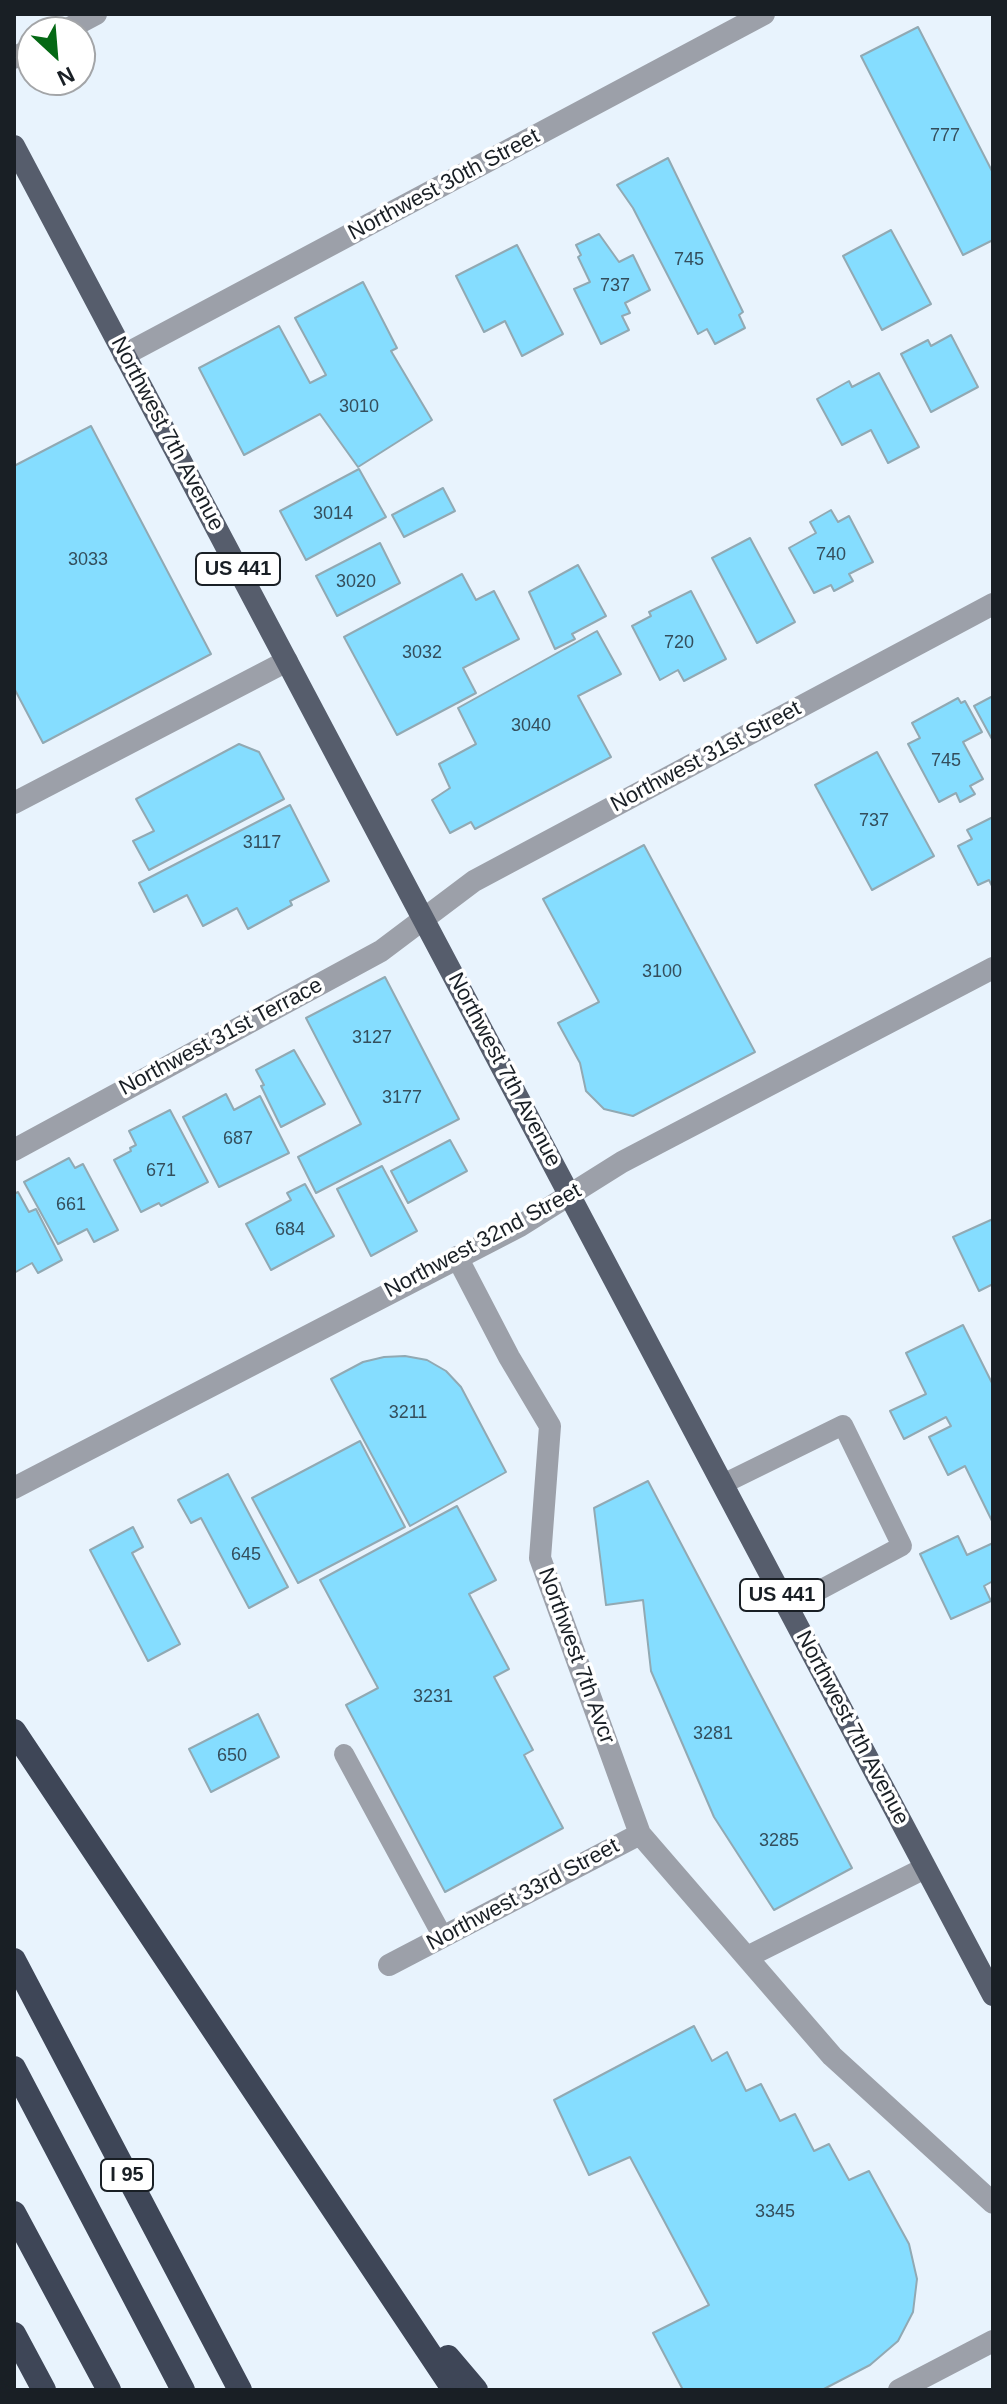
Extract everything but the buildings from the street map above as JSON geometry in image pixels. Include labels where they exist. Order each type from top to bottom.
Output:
[{"type":"highway","points":[[14,1731],[454,2390]]},
{"type":"highway","name":"I 95","points":[[14,1960],[240,2390]]},
{"type":"highway","points":[[14,2068],[183,2390]]},
{"type":"highway","points":[[14,2213],[109,2390]]},
{"type":"highway","points":[[391,2292],[476,2390]]},
{"type":"highway","points":[[14,2334],[44,2390]]},
{"type":"main road","name":"Northwest 7th Avenue","points":[[14,146],[993,1995]]},
{"type":"street","name":"Northwest 30th Street","points":[[124,355],[764,14]]},
{"type":"street","name":"Northwest 31st Street","points":[[424,919],[474,881],[993,604]]},
{"type":"street","points":[[14,803],[287,661]]},
{"type":"street","name":"Northwest 31st Terrace","points":[[14,1150],[381,951],[424,919]]},
{"type":"street","name":"Northwest 32nd Street","points":[[14,1488],[520,1226],[622,1162],[993,968]]},
{"type":"street","name":"Northwest 7th Avcr","points":[[457,1257],[509,1357],[550,1426],[540,1558],[640,1834]]},
{"type":"street","name":"Northwest 33rd Street","points":[[389,1965],[640,1834],[832,2056],[993,2203]]},
{"type":"street","points":[[747,1957],[925,1868]]},
{"type":"street","points":[[899,2390],[993,2341]]},
{"type":"lane","points":[[723,1484],[843,1425],[902,1546],[788,1607]]},
{"type":"lane","points":[[344,1754],[443,1937]]}]
